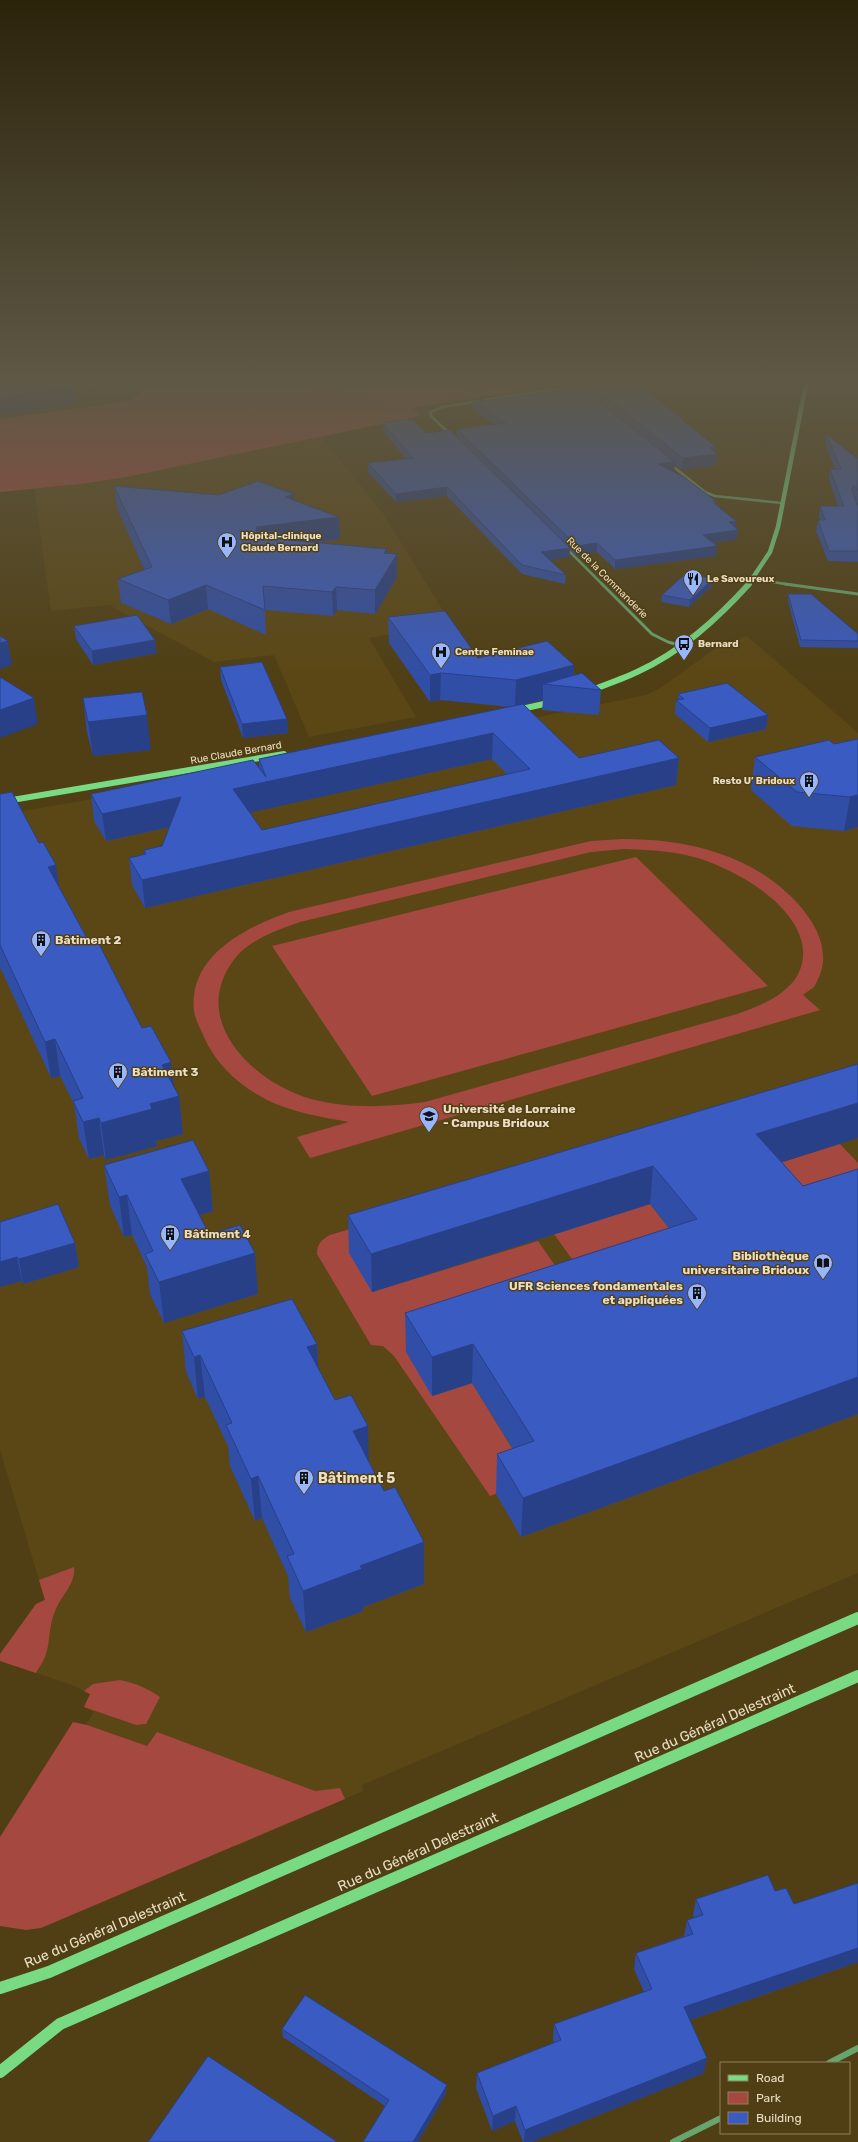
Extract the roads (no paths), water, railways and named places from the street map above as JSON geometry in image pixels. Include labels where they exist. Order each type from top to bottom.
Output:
[{"type":"street","points":[[689,479],[705,492],[715,496],[782,503]]},
{"type":"street","points":[[583,693],[633,674],[683,646],[727,608],[753,579],[770,552],[778,527],[787,479]]},
{"type":"street","name":"Rue de la Commanderie","points":[[560,543],[652,634],[668,642],[683,646]]},
{"type":"street","points":[[753,579],[858,594]]},
{"type":"street","points":[[510,712],[558,700]]},
{"type":"street","name":"Rue Claude Bernard","points":[[0,802],[289,753]]},
{"type":"street","name":"Rue du Général Delestraint","points":[[0,1988],[49,1972],[858,1618]]},
{"type":"street","name":"Rue du Général Delestraint","points":[[0,2072],[60,2024],[858,1676]]},
{"type":"street","points":[[831,2062],[858,2048]]},
{"type":"street","points":[[673,2142],[720,2118]]},
{"type":"place","name":"Hôpital-clinique Claude Bernard","points":[[227,559]]},
{"type":"place","name":"Le Savoureux","points":[[693,596]]},
{"type":"place","name":"Bernard","points":[[684,661]]},
{"type":"place","name":"Centre Feminae","points":[[441,669]]},
{"type":"place","name":"Resto U’ Bridoux","points":[[809,798]]},
{"type":"place","name":"Bâtiment 2","points":[[41,957]]},
{"type":"place","name":"Bâtiment 3","points":[[118,1089]]},
{"type":"place","name":"Université de Lorraine - Campus Bridoux","points":[[429,1133]]},
{"type":"place","name":"Bâtiment 4","points":[[170,1251]]},
{"type":"place","name":"Bibliothèque universitaire Bridoux","points":[[823,1280]]},
{"type":"place","name":"UFR Sciences fondamentales et appliquées","points":[[697,1310]]},
{"type":"place","name":"Bâtiment 5","points":[[304,1495]]}]
